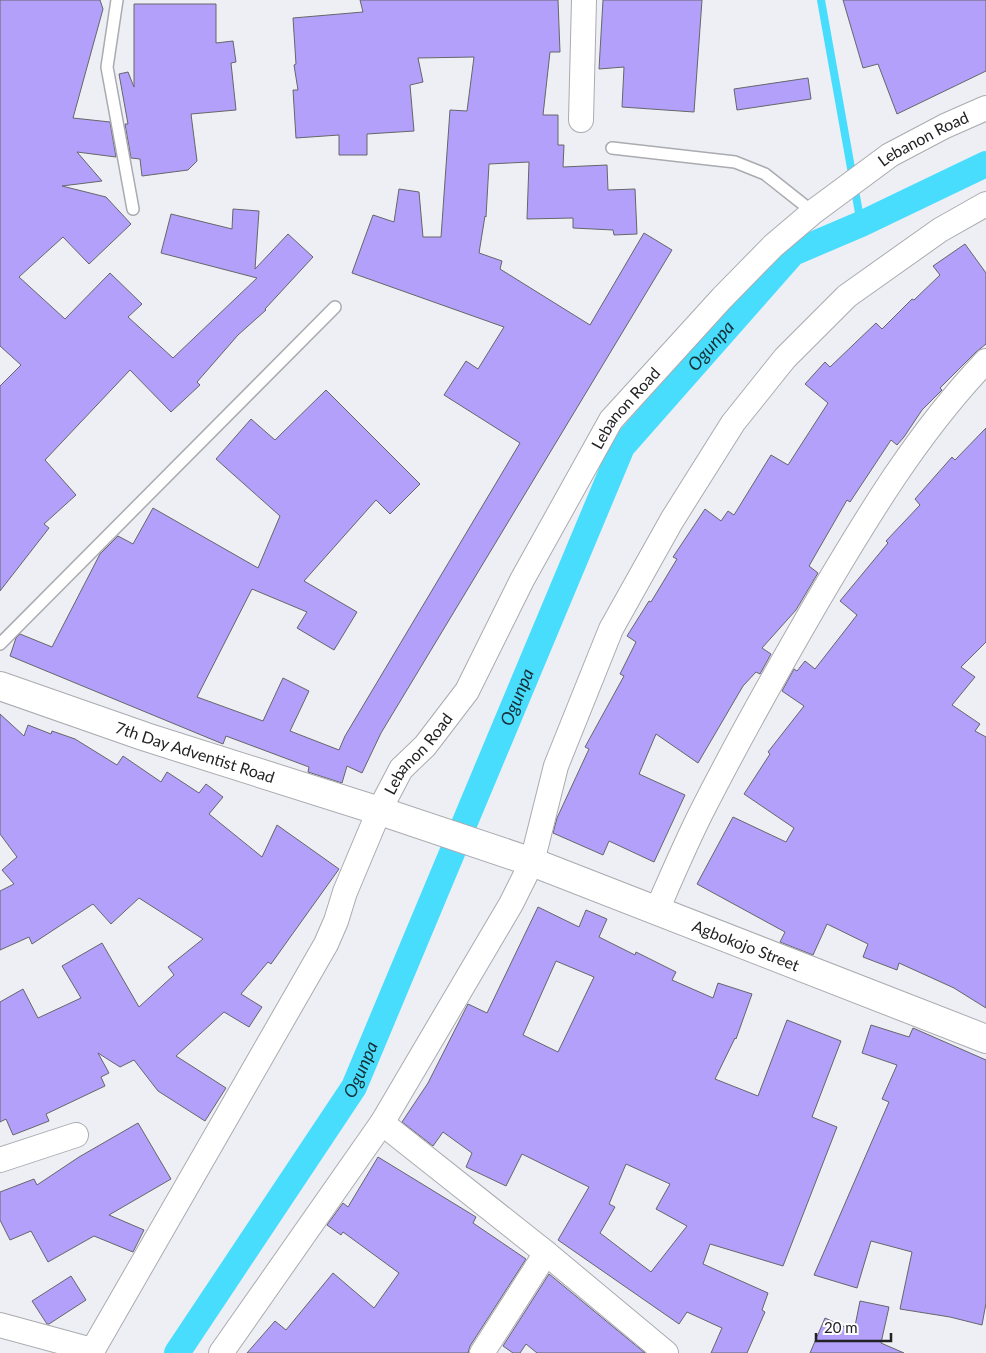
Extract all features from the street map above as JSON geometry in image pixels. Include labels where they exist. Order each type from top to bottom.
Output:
[{"type":"street","points":[[581,120],[584,0]]},
{"type":"street","name":"Lebanon Road","points":[[92,1352],[326,944],[345,892],[385,813],[402,769],[425,746],[467,691],[522,580],[611,420],[722,298],[767,252],[812,212],[890,155],[945,126],[986,108]]},
{"type":"street","points":[[221,1353],[382,1123],[512,904],[532,862],[556,766],[611,629],[672,520],[733,423],[785,358],[847,296],[940,230],[986,204]]},
{"type":"street","points":[[657,910],[700,815],[749,723],[843,559],[912,451],[962,387],[986,361]]},
{"type":"street","name":"7th Day Adventist Road","points":[[0,686],[146,737],[505,852]]},
{"type":"street","name":"Agbokojo Street","points":[[505,852],[986,1039]]},
{"type":"street","points":[[382,1123],[546,1253],[666,1353]]},
{"type":"street","points":[[0,1160],[76,1135]]},
{"type":"street","points":[[482,1353],[546,1253]]},
{"type":"street","points":[[0,1325],[92,1352]]},
{"type":"lane","points":[[117,0],[107,67],[133,209]]},
{"type":"lane","points":[[612,148],[735,162],[765,174],[812,212]]},
{"type":"lane","points":[[0,644],[335,307]]},
{"type":"building","points":[[0,0],[100,0],[103,9],[73,118],[110,122],[116,157],[77,152],[102,181],[62,186],[106,197],[131,224],[89,264],[63,237],[19,277],[65,319],[110,273],[142,304],[128,317],[173,358],[257,278],[161,253],[171,214],[232,229],[233,209],[259,211],[255,269],[288,234],[313,257],[266,310],[238,335],[197,382],[200,385],[171,412],[130,370],[45,460],[76,495],[44,524],[49,528],[0,591],[0,386],[21,365],[0,346]]},
{"type":"building","points":[[360,0],[558,0],[560,52],[550,52],[543,115],[558,115],[558,145],[564,145],[563,167],[607,165],[608,190],[635,189],[637,234],[614,235],[613,230],[573,228],[573,218],[527,219],[529,162],[489,164],[486,217],[479,253],[502,261],[500,269],[590,325],[644,233],[672,250],[381,733],[362,773],[347,766],[342,783],[308,772],[309,767],[226,736],[223,744],[10,656],[16,638],[20,634],[52,647],[100,554],[118,536],[133,544],[153,508],[258,568],[280,516],[216,459],[251,419],[275,440],[326,390],[420,484],[390,514],[376,500],[304,581],[357,612],[334,650],[297,628],[307,612],[252,589],[197,697],[263,721],[283,678],[309,691],[290,731],[339,750],[345,736],[520,443],[444,395],[466,361],[478,369],[504,327],[352,273],[373,215],[394,222],[399,189],[419,192],[423,237],[441,237],[450,110],[467,111],[474,57],[418,58],[423,82],[410,85],[414,131],[367,134],[367,155],[339,155],[339,135],[296,138],[293,90],[298,90],[294,65],[296,64],[293,18],[363,12]]},
{"type":"building","points":[[603,0],[702,0],[694,112],[622,107],[624,67],[599,69]]},
{"type":"building","points":[[843,0],[986,0],[986,71],[897,114],[878,64],[863,68]]},
{"type":"building","points":[[134,4],[216,4],[216,43],[233,41],[236,62],[231,63],[236,110],[191,114],[197,161],[188,170],[142,176],[140,159],[131,158],[125,124],[128,124],[119,74],[128,72],[134,87]]},
{"type":"building","points":[[808,78],[811,99],[737,110],[734,89]]},
{"type":"building","points":[[965,244],[986,273],[986,344],[940,388],[942,390],[922,410],[897,445],[891,440],[850,502],[847,500],[809,566],[818,573],[796,610],[762,648],[771,654],[760,674],[756,672],[743,686],[698,763],[656,734],[639,774],[685,795],[654,862],[609,841],[603,855],[553,833],[557,818],[589,749],[585,747],[624,676],[620,674],[636,642],[627,636],[649,601],[651,602],[677,559],[673,557],[705,509],[721,521],[728,511],[734,515],[771,455],[788,465],[828,403],[805,384],[825,362],[830,367],[876,323],[882,329],[912,299],[914,300],[940,275],[933,266]]},
{"type":"building","points":[[986,428],[986,642],[961,667],[975,677],[952,705],[980,724],[975,731],[986,737],[986,1008],[954,988],[899,963],[897,970],[863,957],[868,944],[827,924],[813,955],[780,942],[785,932],[697,884],[733,817],[786,842],[794,828],[744,794],[770,754],[768,752],[804,706],[782,691],[794,669],[797,671],[805,661],[815,669],[857,615],[840,601],[888,543],[886,541],[920,505],[915,499],[952,457],[955,460]]},
{"type":"building","points":[[0,714],[24,736],[28,725],[51,734],[52,731],[75,739],[117,765],[123,756],[161,782],[167,772],[199,793],[206,784],[223,797],[209,814],[262,857],[277,825],[339,869],[271,964],[268,962],[241,994],[262,1007],[249,1027],[224,1012],[176,1056],[226,1088],[205,1121],[158,1091],[134,1060],[120,1067],[98,1053],[109,1073],[101,1077],[105,1086],[46,1114],[49,1121],[13,1135],[6,1119],[0,1122],[0,1002],[23,989],[38,1018],[81,998],[62,966],[102,943],[139,1007],[174,975],[168,967],[203,939],[139,898],[111,924],[93,904],[32,944],[29,937],[0,950],[0,891],[14,884],[2,870],[17,857],[0,834]]},
{"type":"building","points":[[538,907],[579,927],[586,910],[607,919],[599,937],[635,955],[636,952],[676,972],[672,980],[713,998],[718,983],[752,994],[736,1039],[715,1079],[758,1096],[787,1020],[841,1041],[812,1117],[837,1127],[783,1266],[710,1244],[703,1264],[768,1293],[762,1310],[765,1312],[747,1353],[711,1353],[722,1328],[687,1312],[679,1324],[558,1240],[589,1187],[522,1154],[506,1186],[466,1167],[472,1153],[443,1132],[433,1146],[402,1122],[428,1083],[468,1004],[487,1013]],"holes":[[[556,961],[594,977],[558,1052],[523,1035]],[[626,1164],[670,1184],[656,1209],[687,1226],[651,1272],[600,1233],[615,1207],[609,1204]]]},
{"type":"building","points":[[871,1025],[909,1037],[913,1028],[986,1060],[986,1303],[982,1325],[950,1317],[900,1309],[912,1252],[871,1241],[857,1288],[814,1275],[889,1102],[882,1099],[897,1065],[862,1053]]},
{"type":"building","points":[[138,1123],[171,1179],[109,1215],[144,1230],[133,1252],[94,1236],[48,1262],[31,1231],[10,1240],[0,1220],[0,1192],[34,1179],[37,1185],[79,1157]]},
{"type":"building","points":[[378,1157],[476,1217],[473,1223],[526,1259],[470,1346],[468,1353],[247,1353],[275,1321],[286,1330],[333,1273],[374,1308],[399,1273],[343,1232],[341,1235],[327,1225],[343,1203],[348,1207]]},
{"type":"building","points":[[549,1274],[645,1353],[537,1353],[526,1344],[520,1353],[513,1353],[503,1346]]},
{"type":"building","points":[[71,1276],[86,1300],[47,1324],[32,1301]]},
{"type":"building","points":[[860,1301],[889,1307],[881,1343],[904,1353],[810,1353],[825,1318],[854,1331]]},
{"type":"waterway","points":[[821,0],[861,224]]},
{"type":"waterway","name":"Ogunpa","points":[[177,1353],[354,1087],[622,447],[793,253],[861,224],[986,164]]}]
